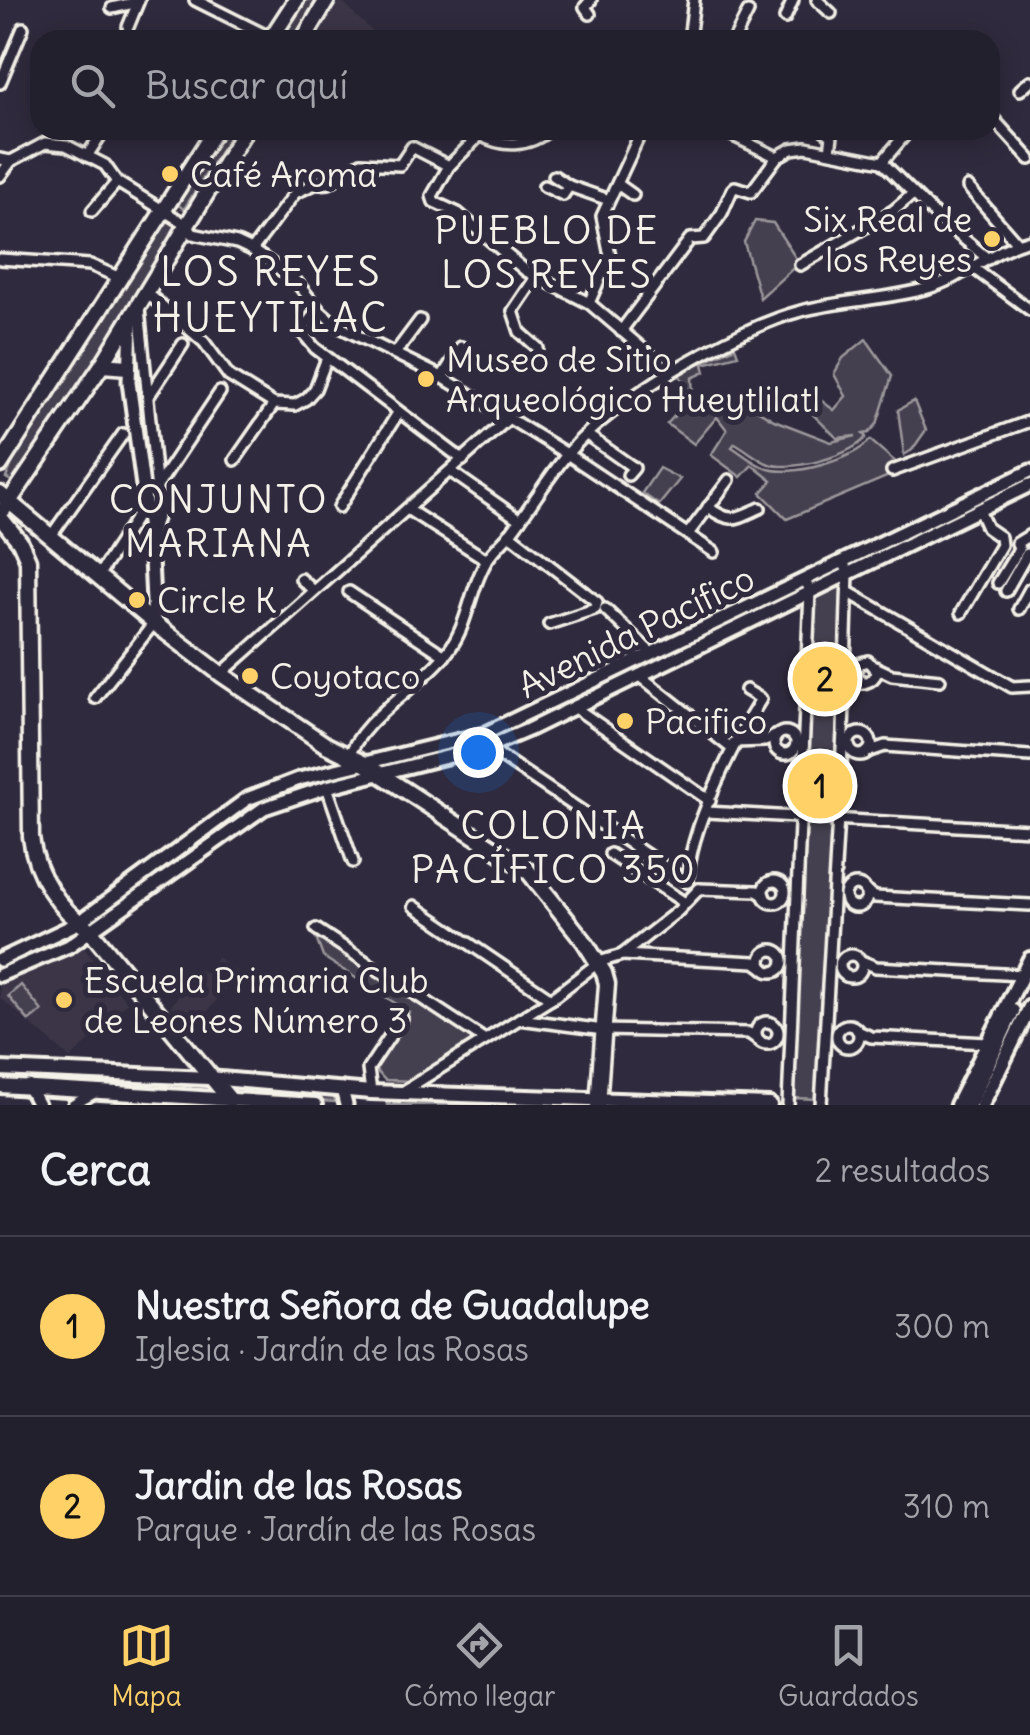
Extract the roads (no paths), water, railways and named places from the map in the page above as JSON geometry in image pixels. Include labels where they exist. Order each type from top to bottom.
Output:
[{"type":"main road","points":[[277,30],[296,0]]},
{"type":"main road","points":[[309,30],[326,0]]},
{"type":"main road","points":[[0,465],[209,140]]},
{"type":"main road","points":[[2,507],[102,365],[239,140]]},
{"type":"main road","points":[[102,365],[128,366]]},
{"type":"main road","points":[[2,507],[55,540],[154,623],[326,745],[348,768],[365,764],[540,881],[599,962],[606,984],[599,1102]]},
{"type":"main road","points":[[2,507],[28,560],[32,849],[44,882],[232,1103]]},
{"type":"main road","points":[[28,560],[39,543],[55,540]]},
{"type":"main road","points":[[957,1105],[1030,958]]},
{"type":"main road","points":[[969,1105],[1014,1008],[1022,975]]},
{"type":"main road","points":[[982,1105],[1030,1007]]},
{"type":"main road","points":[[0,1068],[209,1078],[342,1089],[373,1098],[400,1093],[770,1105]]},
{"type":"main road","points":[[0,1086],[99,1090],[164,1101],[316,1105]]},
{"type":"street","points":[[195,0],[253,30]]},
{"type":"street","points":[[590,14],[585,7],[591,0]]},
{"type":"street","points":[[690,30],[694,0]]},
{"type":"street","points":[[785,18],[793,0]]},
{"type":"street","points":[[817,0],[831,13]]},
{"type":"street","points":[[112,8],[138,1]]},
{"type":"street","points":[[128,27],[138,1]]},
{"type":"street","points":[[739,30],[748,12]]},
{"type":"street","points":[[0,82],[22,28]]},
{"type":"street","points":[[1020,90],[1030,81]]},
{"type":"street","points":[[1000,126],[1030,160]]},
{"type":"street","points":[[87,156],[97,140]]},
{"type":"street","points":[[475,140],[449,166],[432,196],[434,202],[458,213],[536,277],[589,303],[670,372]]},
{"type":"street","points":[[489,140],[512,145],[529,140]]},
{"type":"street","points":[[589,303],[610,256],[602,216],[638,140]]},
{"type":"street","points":[[743,140],[777,156]]},
{"type":"street","points":[[830,151],[831,140]]},
{"type":"street","points":[[882,162],[901,140]]},
{"type":"street","points":[[0,176],[6,160],[45,143],[55,142],[87,156],[105,166],[118,182],[187,225],[193,234],[252,250],[295,280],[336,325],[442,377],[568,454],[714,552]]},
{"type":"street","points":[[252,250],[295,194],[316,184],[330,183],[362,163],[400,165],[412,148],[449,166]]},
{"type":"street","points":[[621,331],[690,239],[704,238],[732,190],[735,187],[751,192],[777,156],[792,149],[830,151],[882,162],[988,259]]},
{"type":"street","points":[[554,176],[569,186],[610,200]]},
{"type":"street","points":[[92,211],[118,182]]},
{"type":"street","points":[[619,185],[633,195]]},
{"type":"street","points":[[544,186],[564,195],[569,186]]},
{"type":"street","points":[[968,187],[1017,243]]},
{"type":"street","points":[[800,265],[893,211],[913,194]]},
{"type":"street","points":[[348,768],[357,738],[445,656],[460,630],[487,560],[587,434],[670,372],[774,320],[803,310],[926,288],[961,276],[1017,243],[1030,240]]},
{"type":"street","points":[[0,260],[90,265],[120,278]]},
{"type":"street","points":[[972,268],[1030,310]]},
{"type":"street","points":[[536,277],[513,312],[520,332],[538,348]]},
{"type":"street","points":[[95,698],[154,623],[150,538],[128,366],[139,306]]},
{"type":"street","points":[[139,306],[158,512],[150,538]]},
{"type":"street","points":[[139,306],[204,342],[229,376],[274,404],[295,405],[306,399],[315,389],[328,358]]},
{"type":"street","points":[[318,309],[302,334],[398,413],[463,460]]},
{"type":"street","points":[[396,352],[420,320]]},
{"type":"street","points":[[148,396],[182,344]]},
{"type":"street","points":[[442,377],[461,347]]},
{"type":"street","points":[[156,488],[220,392]]},
{"type":"street","points":[[235,460],[274,404]]},
{"type":"street","points":[[338,507],[398,413]]},
{"type":"street","points":[[221,674],[509,418]]},
{"type":"street","points":[[892,471],[1030,421]]},
{"type":"street","points":[[55,540],[123,434]]},
{"type":"street","points":[[587,434],[634,468],[628,476]]},
{"type":"street","points":[[450,471],[520,520]]},
{"type":"street","name":"Avenida Pacífico","points":[[365,764],[484,734],[639,675],[1030,471]]},
{"type":"street","points":[[688,534],[729,480]]},
{"type":"street","name":"Avenida Pacífico","points":[[845,567],[1030,485]]},
{"type":"street","points":[[708,507],[733,520],[760,508]]},
{"type":"street","points":[[407,509],[487,560]]},
{"type":"street","points":[[961,613],[1001,544],[1000,538],[986,528],[979,510]]},
{"type":"street","points":[[98,576],[135,520]]},
{"type":"street","points":[[509,534],[601,606],[652,654]]},
{"type":"street","points":[[1002,587],[1025,553],[1017,543],[1030,536]]},
{"type":"street","points":[[821,1105],[843,732],[848,592],[845,567]]},
{"type":"street","points":[[301,579],[314,590]]},
{"type":"street","points":[[788,1105],[804,752],[807,586]]},
{"type":"street","name":"Avenida Pacífico","points":[[0,974],[69,946],[84,926],[247,799],[298,779],[348,768],[380,773],[490,746],[652,654],[807,586]]},
{"type":"street","points":[[1018,609],[1030,589]]},
{"type":"street","points":[[348,592],[445,656]]},
{"type":"street","points":[[848,592],[1012,687],[1030,686]]},
{"type":"street","points":[[549,624],[601,606]]},
{"type":"street","points":[[845,661],[864,661],[892,675],[940,680]]},
{"type":"street","points":[[864,661],[855,669],[855,675],[868,682]]},
{"type":"street","points":[[868,682],[876,667]]},
{"type":"street","points":[[639,675],[733,745],[772,741],[782,732],[804,735]]},
{"type":"street","points":[[844,683],[892,675]]},
{"type":"street","points":[[687,882],[708,806],[733,745],[761,699],[746,690]]},
{"type":"street","points":[[568,705],[708,806],[800,819],[1030,830]]},
{"type":"street","points":[[843,732],[858,733],[885,746]]},
{"type":"street","points":[[858,733],[850,741],[853,752],[862,753]]},
{"type":"street","points":[[792,734],[796,743],[792,751]]},
{"type":"street","points":[[862,753],[870,739]]},
{"type":"street","points":[[772,741],[782,753],[804,752]]},
{"type":"street","points":[[490,746],[687,882],[699,888],[762,892],[771,902],[797,900]]},
{"type":"street","points":[[842,753],[862,753],[885,746],[1030,756]]},
{"type":"street","name":"Avenida Pacífico","points":[[0,960],[84,926],[264,808],[327,787],[348,768]]},
{"type":"street","points":[[327,787],[353,862]]},
{"type":"street","points":[[610,854],[685,903]]},
{"type":"street","points":[[762,892],[771,881],[798,884]]},
{"type":"street","points":[[781,883],[785,892],[781,900]]},
{"type":"street","points":[[835,884],[854,885],[870,894],[1030,905]]},
{"type":"street","points":[[854,885],[848,888],[845,898],[858,905]]},
{"type":"street","points":[[622,955],[699,888]]},
{"type":"street","points":[[833,906],[858,905],[870,894]]},
{"type":"street","points":[[414,906],[552,999]]},
{"type":"street","points":[[316,929],[485,1040]]},
{"type":"street","points":[[755,962],[765,953],[795,953]]},
{"type":"street","points":[[765,953],[765,969]]},
{"type":"street","points":[[779,970],[783,961],[780,953]]},
{"type":"street","points":[[830,954],[849,955],[876,967],[1022,975]]},
{"type":"street","points":[[400,1093],[552,999],[599,962],[622,955],[755,962],[765,969],[794,970]]},
{"type":"street","points":[[849,955],[841,963],[844,974],[854,975]]},
{"type":"street","points":[[854,975],[861,961]]},
{"type":"street","points":[[829,976],[854,975],[876,967]]},
{"type":"street","points":[[373,1098],[368,1069],[402,1018]]},
{"type":"street","points":[[519,1019],[604,1030],[749,1033],[764,1042],[790,1044]]},
{"type":"street","points":[[749,1033],[764,1023],[792,1024]]},
{"type":"street","points":[[764,1023],[756,1036],[764,1042]]},
{"type":"street","points":[[764,1023],[778,1033],[764,1042]]},
{"type":"street","points":[[826,1024],[846,1025],[871,1037],[988,1044]]},
{"type":"street","points":[[846,1025],[838,1033],[840,1044],[850,1046]]},
{"type":"street","points":[[850,1046],[858,1031]]},
{"type":"street","points":[[825,1046],[850,1046],[871,1037]]},
{"type":"street","points":[[28,1086],[38,1105]]},
{"type":"street","points":[[342,1089],[346,1105]]},
{"type":"street","points":[[72,1105],[99,1090]]},
{"type":"place","name":"Café Aroma","points":[[170,174]]},
{"type":"place","name":"Six Real de los Reyes","points":[[992,239]]},
{"type":"place","name":"Museo de Sitio Arqueológico Hueytlilatl","points":[[426,379]]},
{"type":"place","name":"Circle K","points":[[137,600]]},
{"type":"place","name":"Coyotaco","points":[[250,676]]},
{"type":"place","name":"Jardin de las Rosas","points":[[825,679]]},
{"type":"place","name":"Pacifico","points":[[625,721]]},
{"type":"place","name":"Nuestra Señora de Guadalupe","points":[[820,786]]},
{"type":"place","name":"Escuela Primaria Club de Leones Número 3","points":[[64,1000]]},
{"type":"district","name":"PUEBLO DE LOS REYES","points":[[547,252]]},
{"type":"district","name":"LOS REYES HUEYTILAC","points":[[271,295]]},
{"type":"district","name":"CONJUNTO MARIANA","points":[[219,521]]},
{"type":"district","name":"COLONIA PACÍFICO 350","points":[[554,847]]}]
